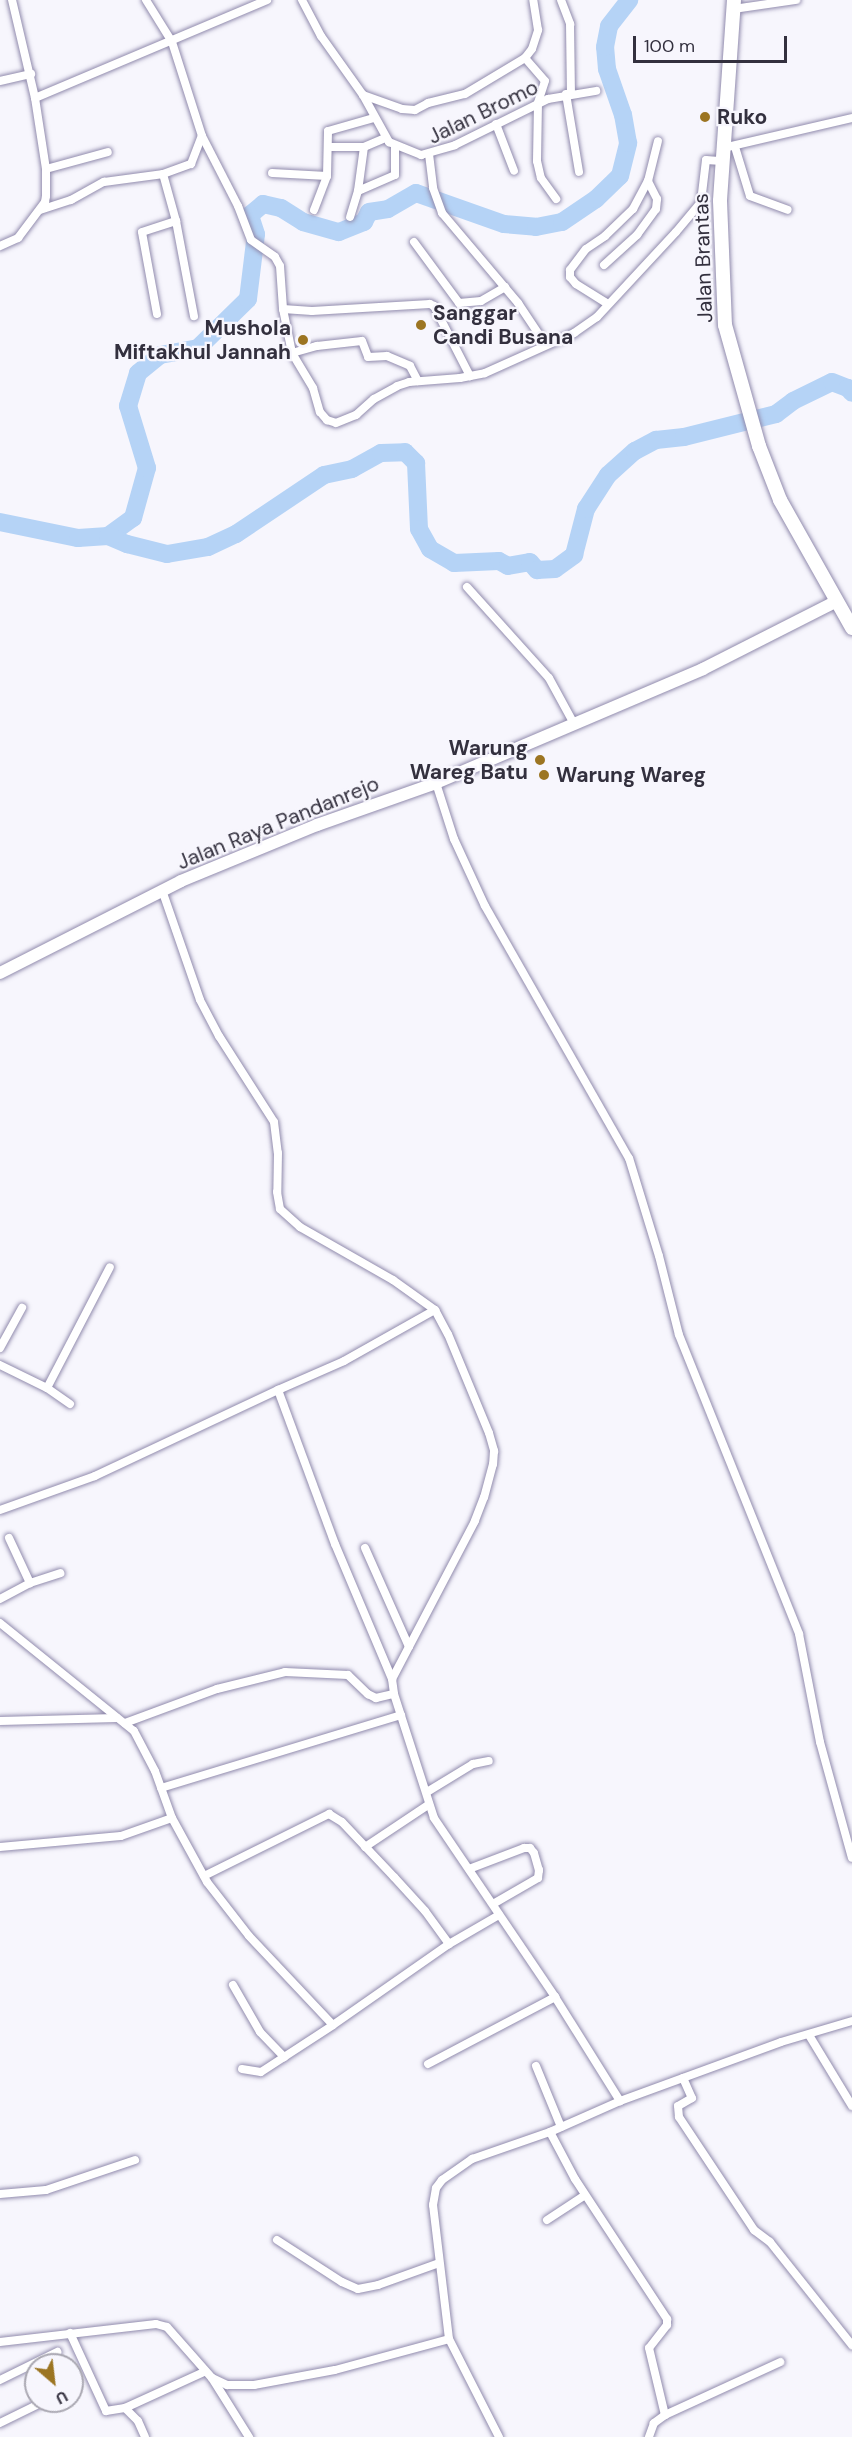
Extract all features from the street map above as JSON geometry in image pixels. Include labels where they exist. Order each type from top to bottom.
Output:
[{"type":"main road","name":"Jalan Brantas","points":[[734,4],[727,152],[720,201],[724,313],[759,446],[780,500],[852,628]]},
{"type":"main road","name":"Jalan Raya Pandanrejo","points":[[0,973],[186,879],[317,825],[436,783],[573,722],[704,669],[837,601]]},
{"type":"street","points":[[0,246],[14,242],[39,210],[46,196],[46,169],[31,74],[12,0]]},
{"type":"street","points":[[146,0],[172,42],[202,136],[230,187],[251,240],[275,257],[283,275],[283,309],[292,353],[314,388],[320,412],[327,420],[336,423],[356,415],[384,393],[417,381],[470,376],[500,368],[546,345],[555,344],[574,333],[597,317],[701,202],[706,160],[727,152],[852,118]]},
{"type":"street","points":[[35,98],[267,0]]},
{"type":"street","points":[[302,0],[321,36],[363,95],[385,138],[412,154],[429,154]]},
{"type":"street","points":[[363,95],[402,109],[416,110],[428,103],[465,94],[525,58],[532,49],[538,30],[533,0]]},
{"type":"street","points":[[561,0],[570,24],[568,94],[579,172]]},
{"type":"street","points":[[734,4],[796,0]]},
{"type":"street","points":[[525,58],[545,81],[538,103],[538,169],[547,189],[556,199]]},
{"type":"street","points":[[0,81],[31,74]]},
{"type":"street","name":"Jalan Bromo","points":[[546,345],[505,287],[442,213],[433,188],[429,154],[455,145],[538,103],[568,94],[597,91]]},
{"type":"street","points":[[314,210],[327,176],[329,128],[374,118]]},
{"type":"street","points":[[496,124],[514,171]]},
{"type":"street","points":[[39,210],[70,200],[104,182],[163,174],[191,164],[202,136]]},
{"type":"street","points":[[328,147],[364,147],[385,138]]},
{"type":"street","points":[[608,304],[576,284],[570,277],[570,270],[586,249],[633,209],[648,181],[658,141]]},
{"type":"street","points":[[358,192],[395,175],[395,146]]},
{"type":"street","points":[[350,217],[358,192],[364,147]]},
{"type":"street","points":[[46,169],[108,152]]},
{"type":"street","points":[[727,152],[750,196],[788,210]]},
{"type":"street","points":[[272,173],[327,176]]},
{"type":"street","points":[[163,174],[176,221],[194,316]]},
{"type":"street","points":[[604,265],[637,234],[656,209],[657,199],[648,181]]},
{"type":"street","points":[[157,314],[142,232],[176,221]]},
{"type":"street","points":[[414,242],[459,303],[480,301],[505,287]]},
{"type":"street","points":[[283,309],[312,311],[430,304],[459,351],[470,376]]},
{"type":"street","points":[[292,353],[317,346],[362,341],[368,357],[387,356],[410,366],[417,381]]},
{"type":"street","points":[[467,587],[549,678],[573,722]]},
{"type":"street","points":[[436,783],[454,839],[485,906],[629,1158],[659,1256],[679,1335],[800,1634],[820,1742],[852,1858]]},
{"type":"street","points":[[162,890],[200,1000],[219,1036],[274,1122],[278,1153],[278,1200],[285,1216],[313,1236],[393,1280],[435,1310],[448,1334],[489,1433],[494,1451],[493,1464],[475,1521],[392,1679]]},
{"type":"street","points":[[47,1388],[110,1267]]},
{"type":"street","points":[[0,1348],[22,1308]]},
{"type":"street","points":[[0,1510],[95,1476],[344,1361],[435,1310]]},
{"type":"street","points":[[0,1365],[47,1388],[70,1404]]},
{"type":"street","points":[[278,1390],[335,1544],[392,1679],[393,1694],[426,1792],[428,1805],[555,1997],[620,2101]]},
{"type":"street","points":[[9,1538],[30,1583]]},
{"type":"street","points":[[365,1548],[409,1647]]},
{"type":"street","points":[[0,1599],[30,1583],[60,1573]]},
{"type":"street","points":[[0,1623],[121,1721],[141,1740],[171,1818],[204,1876],[249,1936],[333,2025]]},
{"type":"street","points":[[0,1721],[121,1721],[217,1689],[285,1672],[348,1675],[376,1698],[393,1694]]},
{"type":"street","points":[[161,1788],[401,1715]]},
{"type":"street","points":[[426,1792],[473,1764],[489,1761]]},
{"type":"street","points":[[365,1847],[428,1805]]},
{"type":"street","points":[[204,1876],[329,1814],[342,1822],[425,1911],[449,1944]]},
{"type":"street","points":[[0,1846],[121,1836],[171,1818]]},
{"type":"street","points":[[470,1869],[524,1848],[530,1848],[534,1853],[539,1869],[537,1878],[493,1904]]},
{"type":"street","points":[[242,2069],[261,2072],[449,1944],[500,1915]]},
{"type":"street","points":[[233,1985],[260,2032],[284,2057]]},
{"type":"street","points":[[428,2064],[555,1997]]},
{"type":"street","points":[[499,2437],[448,2339],[433,2205],[436,2188],[442,2180],[472,2159],[552,2135],[561,2127],[620,2101],[687,2084],[781,2042],[852,2021]]},
{"type":"street","points":[[809,2035],[852,2106]]},
{"type":"street","points":[[536,2066],[561,2127]]},
{"type":"street","points":[[687,2084],[692,2099],[676,2108],[696,2142],[754,2230],[770,2242],[852,2345]]},
{"type":"street","points":[[552,2135],[585,2195],[667,2319],[667,2325],[651,2344],[649,2351],[665,2415]]},
{"type":"street","points":[[0,2194],[46,2190],[135,2160]]},
{"type":"street","points":[[547,2220],[585,2195]]},
{"type":"street","points":[[277,2240],[342,2282],[358,2289],[378,2285],[439,2263]]},
{"type":"street","points":[[0,2342],[160,2325],[166,2327],[204,2372],[212,2378],[227,2385],[254,2385],[335,2370],[448,2339]]},
{"type":"street","points":[[70,2333],[104,2410],[125,2408],[204,2372]]},
{"type":"street","points":[[0,2380],[57,2352]]},
{"type":"street","points":[[648,2437],[654,2423],[665,2415],[780,2362]]},
{"type":"street","points":[[212,2378],[249,2437]]},
{"type":"street","points":[[125,2408],[138,2421],[145,2437]]},
{"type":"street","points":[[0,2424],[24,2412]]},
{"type":"waterway","points":[[0,522],[78,538],[108,536],[133,518],[147,468],[128,406],[138,373],[160,355],[198,348],[248,299],[256,234],[250,215],[263,204],[281,208],[303,222],[339,232],[364,222],[369,212],[388,209],[416,193],[504,224],[536,227],[562,222],[596,199],[620,176],[628,143],[623,115],[607,69],[605,47],[609,26],[629,0]]},
{"type":"waterway","points":[[108,536],[127,544],[167,554],[208,547],[236,534],[324,475],[352,469],[381,453],[405,452],[416,463],[419,529],[430,549],[454,563],[499,561],[508,566],[530,562],[537,570],[555,569],[574,555],[586,509],[608,475],[635,451],[656,440],[684,437],[776,414],[793,401],[832,382],[848,388],[852,393]]},
{"type":"place","name":"Ruko","points":[[705,117]]},
{"type":"place","name":"Sanggar Candi Busana","points":[[421,325]]},
{"type":"place","name":"Mushola Miftakhul Jannah","points":[[303,340]]},
{"type":"place","name":"Warung Wareg Batu","points":[[540,760]]},
{"type":"place","name":"Warung Wareg","points":[[544,775]]}]
